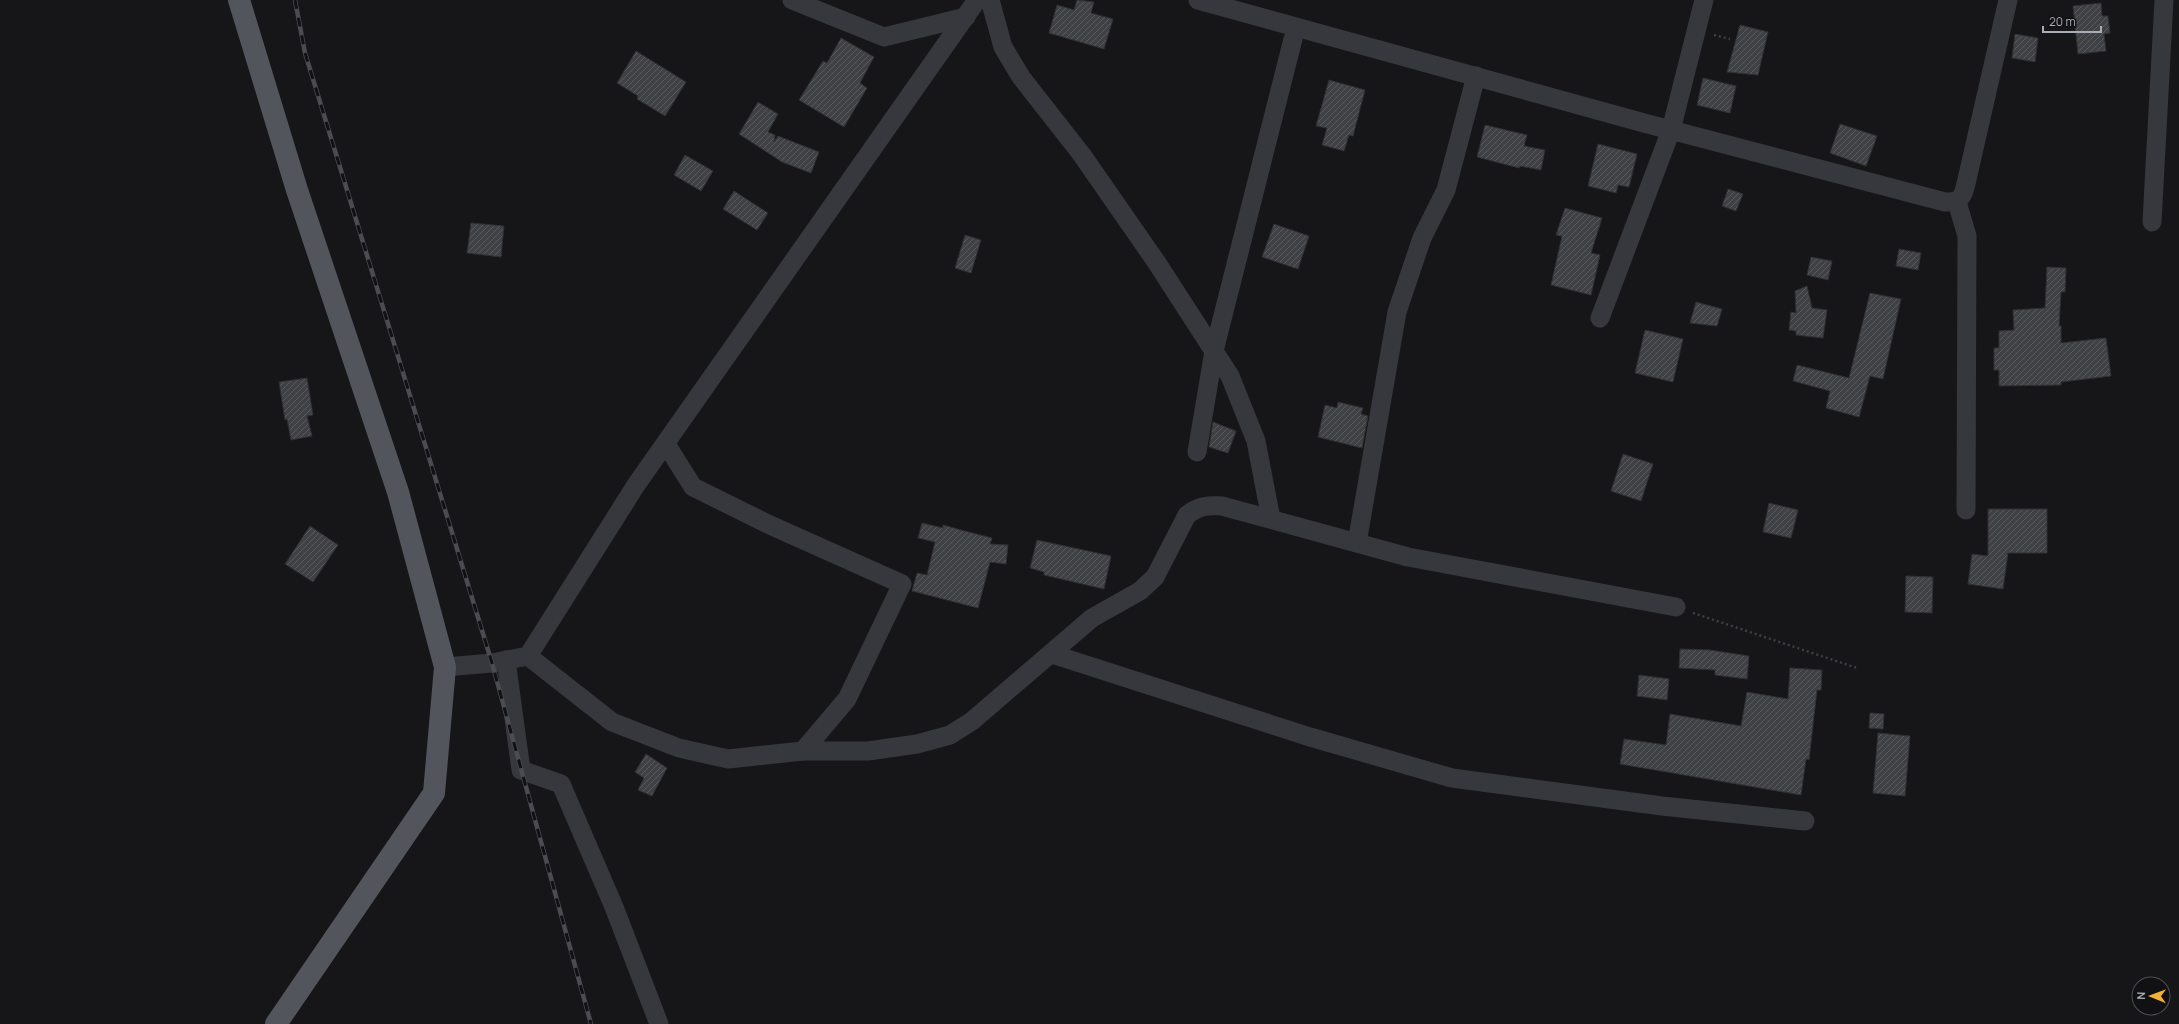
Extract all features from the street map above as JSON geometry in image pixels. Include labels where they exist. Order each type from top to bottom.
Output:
[{"type":"main road","points":[[239,0],[297,190],[398,492],[445,667],[434,793],[276,1024]]},
{"type":"street","points":[[792,0],[884,36],[966,17]]},
{"type":"street","points":[[445,667],[528,656],[636,486],[977,0]]},
{"type":"street","points":[[990,0],[1003,47],[1021,77],[1082,155],[1157,262],[1230,376],[1256,441],[1271,519]]},
{"type":"street","points":[[1198,0],[1671,130],[1944,202],[1957,202],[1962,198],[1966,188],[2008,0]]},
{"type":"street","points":[[1600,318],[1671,130],[1704,0]]},
{"type":"street","points":[[2152,222],[2164,0]]},
{"type":"street","points":[[1197,452],[1214,351],[1293,39]]},
{"type":"street","points":[[1357,543],[1397,312],[1422,238],[1446,190],[1476,76]]},
{"type":"street","points":[[1957,202],[1968,236],[1966,510]]},
{"type":"street","points":[[666,444],[693,487],[770,525],[902,584],[847,698],[803,751]]},
{"type":"street","points":[[528,656],[612,722],[679,748],[728,759],[803,751],[868,751],[917,744],[950,735],[972,721],[1052,654],[1092,618],[1140,591],[1155,577],[1187,515],[1195,509],[1208,505],[1222,506],[1408,557],[1676,607]]},
{"type":"street","points":[[1052,654],[1310,737],[1452,778],[1662,806],[1805,821]]},
{"type":"street","points":[[506,660],[521,770],[561,784],[614,907],[659,1024]]},
{"type":"path","points":[[1676,607],[1857,668]]},
{"type":"building","points":[[1077,0],[1094,2],[1091,13],[1113,19],[1104,49],[1049,33],[1057,5],[1074,10]]},
{"type":"building","points":[[2101,3],[2102,16],[2108,16],[2110,33],[2104,34],[2106,51],[2078,54],[2073,6]]},
{"type":"building","points":[[1740,25],[1768,32],[1758,75],[1727,72]]},
{"type":"building","points":[[2015,34],[2038,38],[2035,62],[2012,58]]},
{"type":"building","points":[[841,38],[874,57],[860,83],[867,88],[844,127],[799,100],[823,61],[827,63]]},
{"type":"building","points":[[636,51],[686,82],[665,116],[637,99],[638,96],[617,83]]},
{"type":"building","points":[[1703,78],[1736,86],[1730,113],[1697,105]]},
{"type":"building","points":[[1329,80],[1365,90],[1353,136],[1349,135],[1344,151],[1322,145],[1327,128],[1316,126]]},
{"type":"building","points":[[758,102],[778,114],[768,132],[775,135],[774,142],[778,136],[819,152],[811,173],[782,162],[739,134]]},
{"type":"building","points":[[1840,124],[1877,136],[1866,166],[1830,153]]},
{"type":"building","points":[[1485,125],[1527,135],[1524,146],[1545,150],[1541,170],[1520,166],[1519,168],[1477,157]]},
{"type":"building","points":[[1598,144],[1637,154],[1629,187],[1618,185],[1616,193],[1588,186]]},
{"type":"building","points":[[685,155],[713,171],[701,191],[674,175]]},
{"type":"building","points":[[1728,189],[1743,194],[1736,211],[1722,206]]},
{"type":"building","points":[[734,191],[768,213],[757,230],[723,209]]},
{"type":"building","points":[[1565,208],[1602,218],[1591,253],[1600,255],[1591,295],[1551,285],[1562,236],[1556,235]]},
{"type":"building","points":[[471,223],[504,226],[501,257],[467,253]]},
{"type":"building","points":[[1274,224],[1309,236],[1298,269],[1262,257]]},
{"type":"building","points":[[965,235],[981,240],[971,273],[955,268]]},
{"type":"building","points":[[1899,249],[1921,253],[1918,270],[1896,266]]},
{"type":"building","points":[[1811,257],[1832,261],[1828,280],[1807,275]]},
{"type":"building","points":[[2047,267],[2066,268],[2065,292],[2061,292],[2059,326],[2061,326],[2061,343],[2106,338],[2111,376],[2061,382],[2061,385],[1999,386],[1999,370],[1994,370],[1994,348],[1999,348],[1999,331],[2014,330],[2013,310],[2045,308]]},
{"type":"building","points":[[1807,286],[1812,308],[1827,310],[1823,338],[1796,335],[1796,331],[1789,330],[1791,312],[1796,313],[1795,291]]},
{"type":"building","points":[[1870,293],[1901,299],[1883,379],[1870,376],[1859,417],[1826,408],[1830,391],[1793,381],[1797,365],[1849,378]]},
{"type":"building","points":[[1696,302],[1722,309],[1717,326],[1690,323]]},
{"type":"building","points":[[1645,330],[1683,339],[1673,382],[1635,373]]},
{"type":"building","points":[[307,378],[313,415],[307,416],[312,436],[291,440],[287,419],[285,420],[279,382]]},
{"type":"building","points":[[1338,402],[1363,408],[1361,414],[1368,416],[1362,448],[1318,437],[1325,405],[1337,408]]},
{"type":"building","points":[[1213,422],[1236,431],[1228,453],[1209,447]]},
{"type":"building","points":[[1623,454],[1653,464],[1641,501],[1611,491]]},
{"type":"building","points":[[1769,503],[1798,510],[1791,538],[1763,532]]},
{"type":"building","points":[[1988,509],[2047,509],[2047,553],[2008,553],[2003,589],[1968,584],[1972,554],[1988,556]]},
{"type":"building","points":[[922,523],[943,528],[943,525],[992,538],[990,544],[1008,545],[1006,564],[990,562],[978,608],[912,591],[917,573],[927,575],[935,542],[918,538]]},
{"type":"building","points":[[310,526],[338,545],[313,582],[285,564]]},
{"type":"building","points":[[1037,540],[1111,556],[1104,589],[1044,575],[1044,572],[1030,568]]},
{"type":"building","points":[[1906,576],[1933,577],[1932,613],[1905,612]]},
{"type":"building","points":[[1680,649],[1710,650],[1749,656],[1747,679],[1715,675],[1715,670],[1679,668]]},
{"type":"building","points":[[1790,668],[1822,670],[1821,690],[1817,690],[1809,760],[1806,759],[1801,795],[1620,764],[1624,739],[1666,745],[1670,714],[1741,726],[1747,692],[1788,699]]},
{"type":"building","points":[[1639,675],[1669,679],[1667,700],[1637,696]]},
{"type":"building","points":[[1870,713],[1884,714],[1883,729],[1869,728]]},
{"type":"building","points":[[1878,733],[1910,736],[1905,796],[1873,793]]},
{"type":"building","points":[[646,754],[667,768],[652,796],[638,790],[644,778],[635,772]]},
{"type":"railway","points":[[295,0],[305,53],[492,663],[591,1024]]}]
